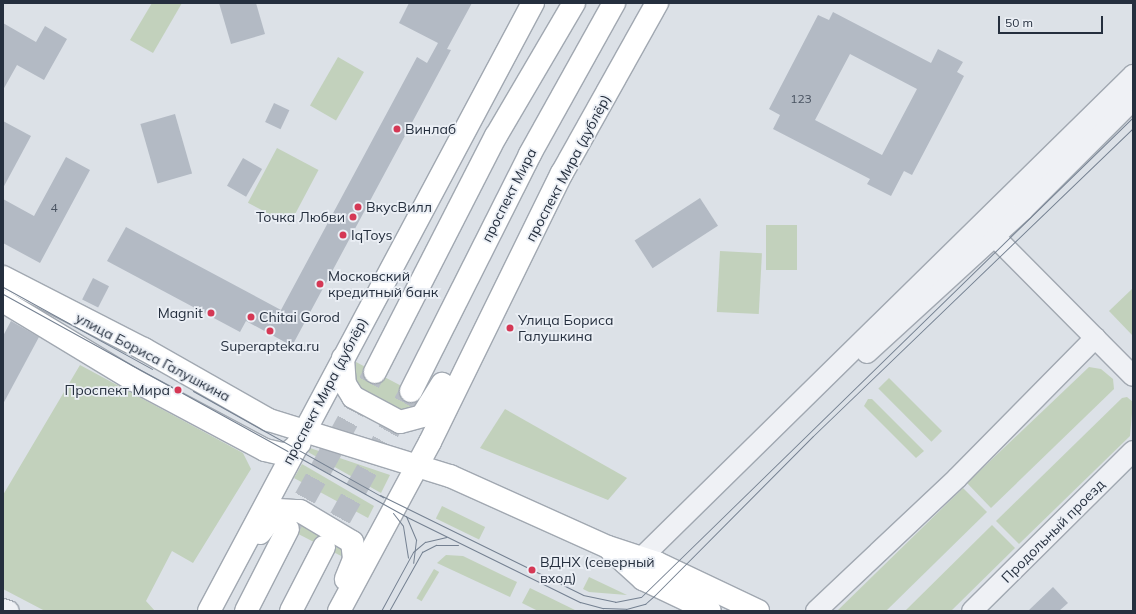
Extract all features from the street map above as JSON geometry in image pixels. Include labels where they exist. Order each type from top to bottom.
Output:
[{"type":"main road","name":"проспект Мира (дублёр)","points":[[209,611],[279,477],[307,439],[343,358],[533,3]]},
{"type":"main road","points":[[375,372],[496,136],[574,3]]},
{"type":"main road","name":"проспект Мира","points":[[411,391],[530,154],[614,3]]},
{"type":"main road","name":"проспект Мира (дублёр)","points":[[338,611],[416,466],[562,173],[657,3]]},
{"type":"main road","name":"улица Бориса Галушкина","points":[[3,277],[144,349],[269,420],[307,439],[286,455],[278,454],[256,445],[130,378],[3,301]]},
{"type":"main road","points":[[343,358],[345,384],[353,397],[393,420],[406,422],[427,412],[449,375],[476,345]]},
{"type":"main road","points":[[307,439],[450,476],[608,547],[643,567],[710,611]]},
{"type":"main road","points":[[256,445],[276,459],[279,477]]},
{"type":"main road","points":[[233,565],[272,514],[285,508],[300,511],[352,542],[354,559],[338,611]]},
{"type":"main road","points":[[246,611],[288,529]]},
{"type":"main road","points":[[291,611],[324,547]]},
{"type":"main road","points":[[643,567],[758,611]]},
{"type":"street","points":[[643,567],[844,375],[988,230],[1133,75]]},
{"type":"street","points":[[988,230],[1133,100]]},
{"type":"street","points":[[988,230],[1133,376]]},
{"type":"street","points":[[53,330],[65,310]]},
{"type":"street","points":[[816,611],[957,478],[1095,338]]},
{"type":"street","name":"Продольный проезд","points":[[972,611],[1133,451]]},
{"type":"street","points":[[3,608],[9,611]]},
{"type":"green space","points":[[152,3],[182,3],[153,53],[130,40]]},
{"type":"green space","points":[[338,57],[364,72],[336,120],[310,105]]},
{"type":"green space","points":[[277,148],[318,170],[289,225],[248,203]]},
{"type":"green space","points":[[766,225],[797,225],[797,270],[766,270]]},
{"type":"green space","points":[[720,251],[762,253],[759,314],[717,312]]},
{"type":"green space","points":[[1133,288],[1133,336],[1109,311]]},
{"type":"green space","points":[[356,362],[429,399],[407,414],[356,387]]},
{"type":"green space","points":[[80,365],[243,453],[251,469],[193,563],[172,551],[146,601],[155,611],[45,611],[3,589],[3,495]]},
{"type":"green space","points":[[1089,367],[1101,369],[1113,379],[1114,389],[991,508],[967,483]]},
{"type":"green space","points":[[889,378],[942,431],[931,442],[878,389]]},
{"type":"green space","points":[[1127,397],[1133,402],[1130,436],[1019,544],[996,521],[1122,398]]},
{"type":"green space","points":[[868,399],[872,399],[924,451],[916,458],[864,406]]},
{"type":"green space","points":[[505,409],[627,478],[608,500],[480,448]]},
{"type":"green space","points":[[310,448],[390,475],[381,493],[308,452]]},
{"type":"green space","points":[[302,464],[374,506],[368,518],[294,478]]},
{"type":"green space","points":[[963,488],[987,512],[886,611],[837,611]]},
{"type":"green space","points":[[442,506],[485,527],[479,540],[436,519]]},
{"type":"green space","points":[[280,514],[343,542],[347,559],[273,521]]},
{"type":"green space","points":[[992,525],[1015,548],[951,611],[905,611]]},
{"type":"green space","points":[[446,555],[463,556],[517,582],[510,597],[437,563]]},
{"type":"green space","points":[[434,569],[439,572],[422,601],[416,598]]},
{"type":"green space","points":[[589,577],[627,595],[589,592],[583,589]]},
{"type":"green space","points":[[530,588],[577,611],[538,611],[522,603]]},
{"type":"building","points":[[219,3],[256,3],[265,34],[231,44]]},
{"type":"building","points":[[409,3],[472,3],[447,49],[451,50],[292,346],[246,321],[240,332],[107,261],[126,227],[281,310],[417,57],[427,63],[438,43],[399,23]]},
{"type":"building","points":[[833,12],[931,63],[938,49],[963,62],[957,72],[964,76],[912,175],[904,171],[891,196],[867,184],[870,179],[773,129],[780,115],[769,109],[818,15],[829,20]],"holes":[[[850,54],[917,89],[882,155],[815,120]]]},
{"type":"building","points":[[3,23],[36,42],[45,26],[67,39],[44,80],[17,65],[3,90]]},
{"type":"building","points":[[274,103],[289,110],[281,129],[265,122]]},
{"type":"building","points":[[175,114],[192,174],[157,184],[140,124]]},
{"type":"building","points":[[3,121],[31,136],[3,188]]},
{"type":"building","points":[[66,157],[90,170],[40,263],[3,243],[3,199],[34,216]]},
{"type":"building","points":[[243,158],[262,169],[246,197],[227,186]]},
{"type":"building","points":[[700,198],[718,226],[653,268],[635,240]]},
{"type":"building","points":[[93,278],[109,286],[98,308],[82,299]]},
{"type":"building","points":[[11,321],[39,337],[3,404],[3,336]]},
{"type":"building","points":[[1053,587],[1068,603],[1059,611],[1028,611]]},
{"type":"tunnel","points":[[289,527],[375,372]]},
{"type":"tunnel","points":[[324,547],[411,391]]},
{"type":"tram line","points":[[380,495],[583,595],[615,602],[641,597],[1133,117]]},
{"type":"tram line","points":[[3,294],[407,517],[580,602],[603,608],[626,609],[645,604],[655,595],[813,436],[1133,128]]},
{"type":"tram line","points":[[3,287],[152,369]]},
{"type":"tram line","points":[[193,391],[383,497]]},
{"type":"tram line","points":[[393,513],[403,526],[408,558]]},
{"type":"tram line","points":[[406,516],[416,540],[413,563]]},
{"type":"tram line","points":[[381,611],[413,552],[425,542],[446,537]]},
{"type":"tram line","points":[[389,611],[422,552],[436,545],[458,545]]},
{"type":"place","name":"Винлаб","points":[[397,129]]},
{"type":"place","name":"ВкусВилл","points":[[358,207]]},
{"type":"place","name":"Точка Любви","points":[[353,217]]},
{"type":"place","name":"IqToys","points":[[343,235]]},
{"type":"place","name":"Московский кредитный банк","points":[[320,284]]},
{"type":"place","name":"Magnit","points":[[211,313]]},
{"type":"place","name":"Chitai Gorod","points":[[251,317]]},
{"type":"place","name":"Улица Бориса Галушкина","points":[[510,328]]},
{"type":"place","name":"Superapteka.ru","points":[[270,331]]},
{"type":"place","name":"Проспект Мира","points":[[178,390]]},
{"type":"place","name":"ВДНХ (северный вход)","points":[[532,570]]}]
